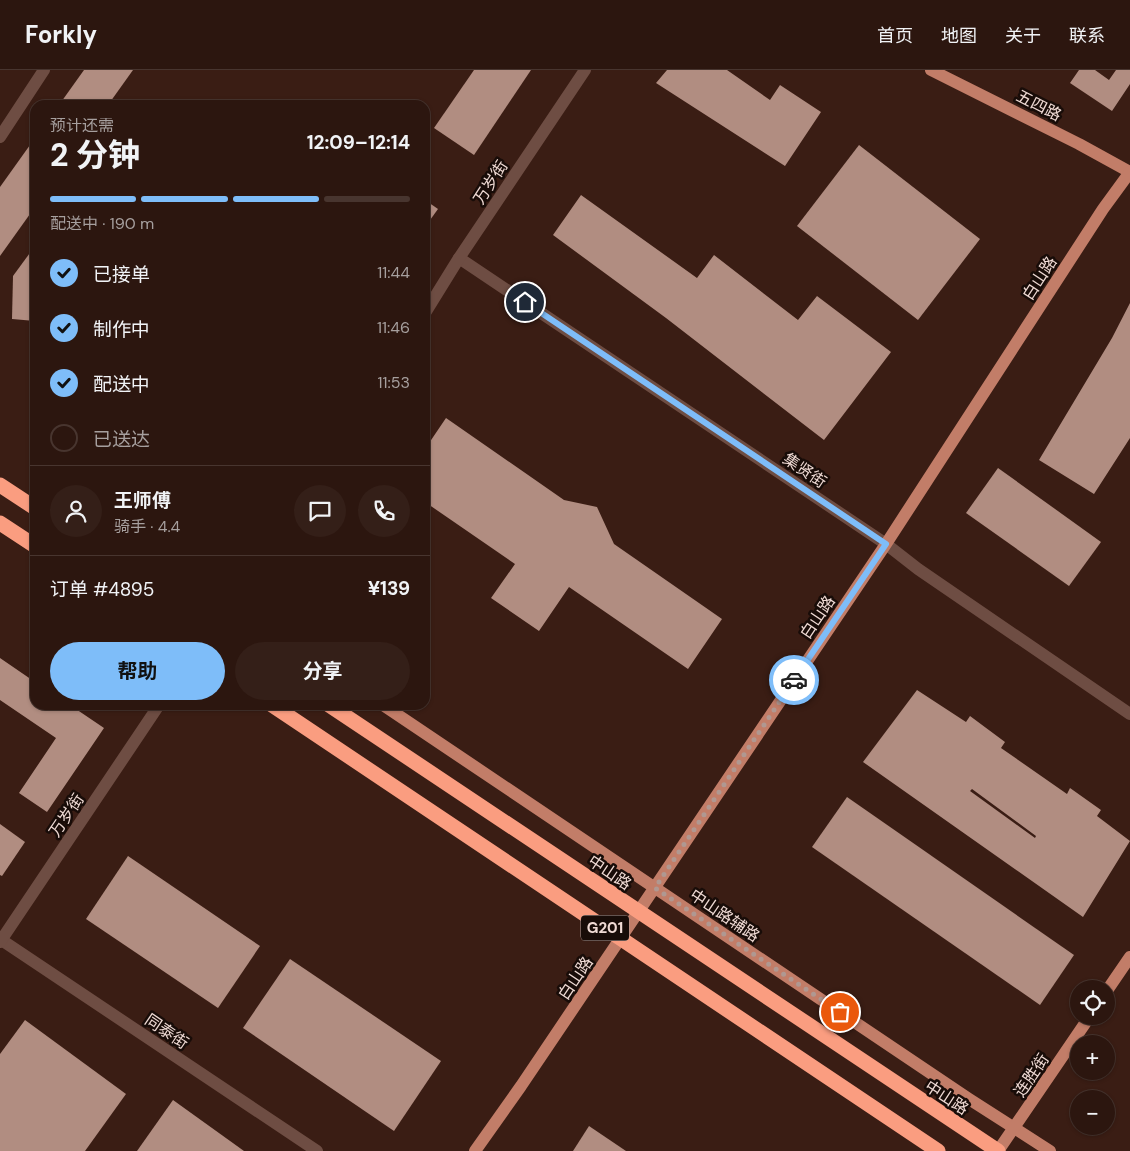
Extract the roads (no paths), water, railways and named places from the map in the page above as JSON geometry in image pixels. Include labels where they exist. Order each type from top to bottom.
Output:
[{"type":"highway","points":[[0,485],[30,505]]},
{"type":"highway","points":[[0,523],[30,543]]},
{"type":"highway","name":"G201","points":[[279,710],[938,1151]]},
{"type":"highway","name":"中山路","points":[[336,710],[998,1151]]},
{"type":"main road","name":"五四路","points":[[931,70],[1079,144],[1130,172]]},
{"type":"main road","name":"白山路","points":[[475,1151],[522,1086],[886,544],[1098,217],[1130,172]]},
{"type":"main road","name":"中山路辅路","points":[[390,710],[1050,1151]]},
{"type":"main road","points":[[1115,981],[1129,963]]},
{"type":"main road","name":"连胜街","points":[[998,1151],[1084,1025]]},
{"type":"street","points":[[0,137],[44,70]]},
{"type":"street","name":"万岁街","points":[[430,305],[459,258],[585,70]]},
{"type":"street","name":"集贤街","points":[[459,258],[886,544],[918,569],[1130,714]]},
{"type":"street","name":"万岁街","points":[[1,940],[156,710]]},
{"type":"street","name":"同泰街","points":[[1,940],[317,1151]]}]
